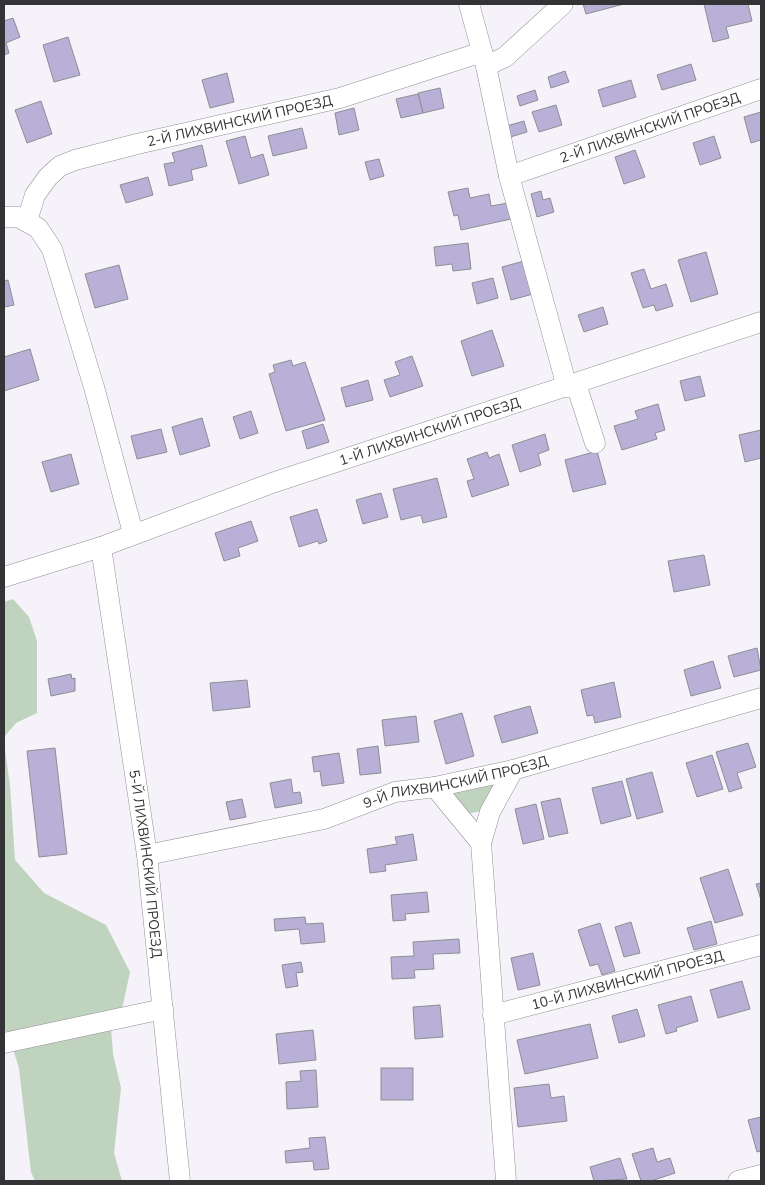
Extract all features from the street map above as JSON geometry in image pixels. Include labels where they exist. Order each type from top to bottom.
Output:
[{"type":"street","points":[[469,4],[484,59],[509,176],[572,385],[595,443]]},
{"type":"street","name":"2-Й ЛИХВИНСКИЙ ПРОЕЗД","points":[[27,221],[36,195],[48,177],[60,166],[137,144],[340,98],[484,59],[505,57],[563,4]]},
{"type":"street","name":"2-Й ЛИХВИНСКИЙ ПРОЕЗД","points":[[509,176],[761,89]]},
{"type":"street","points":[[4,217],[13,216],[27,221],[43,233],[56,259],[94,386],[133,533]]},
{"type":"street","name":"1-Й ЛИХВИНСКИЙ ПРОЕЗД","points":[[4,577],[101,547],[133,533],[272,483],[761,322]]},
{"type":"street","name":"5-Й ЛИХВИНСКИЙ ПРОЕЗД","points":[[101,547],[147,854],[180,1181]]},
{"type":"street","name":"9-Й ЛИХВИНСКИЙ ПРОЕЗД","points":[[147,854],[324,819],[395,792],[435,787],[513,770],[761,698]]},
{"type":"street","points":[[506,1181],[481,843],[490,812],[513,770]]},
{"type":"street","points":[[435,787],[481,843]]},
{"type":"street","name":"10-Й ЛИХВИНСКИЙ ПРОЕЗД","points":[[493,1015],[761,945]]},
{"type":"street","points":[[4,1043],[163,1010]]},
{"type":"street","points":[[738,1181],[761,1175]]},
{"type":"green space","points":[[13,599],[29,617],[37,641],[37,713],[16,723],[4,737],[4,602]]},
{"type":"green space","points":[[4,743],[10,785],[15,860],[44,893],[106,925],[130,972],[121,1014],[8,1037],[4,1028]]},
{"type":"green space","points":[[492,784],[494,788],[481,811],[468,814],[451,792]]},
{"type":"green space","points":[[111,1028],[113,1054],[121,1088],[114,1153],[122,1181],[35,1181],[31,1172],[19,1068],[13,1049]]},
{"type":"building","points":[[583,4],[624,4],[586,14]]},
{"type":"building","points":[[704,4],[748,4],[752,21],[726,27],[729,38],[713,42]]},
{"type":"building","points":[[13,18],[20,37],[6,43],[9,53],[4,55],[4,21]]},
{"type":"building","points":[[68,37],[80,75],[54,82],[43,45]]},
{"type":"building","points":[[691,64],[696,80],[662,90],[657,75]]},
{"type":"building","points":[[565,71],[569,82],[551,88],[548,77]]},
{"type":"building","points":[[227,73],[234,102],[210,108],[202,80]]},
{"type":"building","points":[[631,80],[636,97],[603,107],[598,90]]},
{"type":"building","points":[[440,88],[444,108],[423,113],[418,93]]},
{"type":"building","points":[[535,90],[538,100],[520,106],[517,96]]},
{"type":"building","points":[[418,94],[423,113],[401,118],[396,99]]},
{"type":"building","points":[[41,101],[52,134],[27,143],[15,110]]},
{"type":"building","points":[[556,105],[562,125],[539,132],[532,112]]},
{"type":"building","points":[[354,108],[359,130],[339,135],[335,113]]},
{"type":"building","points":[[761,112],[761,140],[751,143],[744,117]]},
{"type":"building","points":[[524,121],[527,132],[507,138],[503,127]]},
{"type":"building","points":[[302,128],[307,148],[273,156],[268,136]]},
{"type":"building","points":[[245,136],[251,158],[263,154],[269,175],[239,184],[226,141]]},
{"type":"building","points":[[714,136],[721,158],[700,165],[693,143]]},
{"type":"building","points":[[202,145],[207,166],[191,170],[193,180],[169,186],[164,164],[175,162],[172,153]]},
{"type":"building","points":[[635,150],[645,177],[624,184],[615,157]]},
{"type":"building","points":[[379,159],[384,176],[370,180],[365,162]]},
{"type":"building","points":[[148,177],[153,195],[126,203],[120,185]]},
{"type":"building","points":[[468,188],[470,198],[489,194],[491,206],[508,203],[511,219],[461,230],[458,215],[454,216],[448,192]]},
{"type":"building","points":[[541,191],[543,200],[550,198],[554,212],[537,217],[531,194]]},
{"type":"building","points":[[468,243],[471,269],[453,271],[452,264],[436,266],[434,247]]},
{"type":"building","points":[[706,252],[718,294],[691,302],[678,260]]},
{"type":"building","points":[[524,261],[533,294],[511,300],[502,267]]},
{"type":"building","points":[[119,265],[128,299],[95,308],[85,274]]},
{"type":"building","points":[[644,269],[651,289],[666,284],[673,306],[656,311],[654,305],[643,308],[631,273]]},
{"type":"building","points":[[493,278],[498,298],[477,304],[472,283]]},
{"type":"building","points":[[8,280],[14,305],[4,307],[4,281]]},
{"type":"building","points":[[603,307],[608,324],[584,332],[578,315]]},
{"type":"building","points":[[492,330],[504,366],[472,376],[461,341]]},
{"type":"building","points":[[30,349],[39,380],[4,391],[4,357]]},
{"type":"building","points":[[412,356],[423,386],[390,397],[384,380],[400,375],[395,362]]},
{"type":"building","points":[[291,360],[293,366],[305,362],[325,420],[286,431],[269,374],[275,372],[273,365]]},
{"type":"building","points":[[700,376],[705,396],[685,401],[680,381]]},
{"type":"building","points":[[368,380],[373,400],[346,407],[341,388]]},
{"type":"building","points":[[658,404],[665,430],[655,433],[657,439],[622,450],[614,426],[638,419],[635,411]]},
{"type":"building","points":[[251,411],[258,433],[240,439],[233,417]]},
{"type":"building","points":[[202,418],[210,446],[180,455],[172,427]]},
{"type":"building","points":[[323,424],[329,442],[307,449],[302,431]]},
{"type":"building","points":[[161,429],[167,452],[137,459],[131,436]]},
{"type":"building","points":[[761,430],[761,458],[745,462],[739,435]]},
{"type":"building","points":[[545,434],[549,450],[538,454],[541,465],[520,472],[512,445]]},
{"type":"building","points":[[597,451],[606,484],[573,492],[565,460]]},
{"type":"building","points":[[487,452],[489,458],[499,454],[509,485],[472,497],[467,481],[474,479],[467,459]]},
{"type":"building","points":[[71,454],[79,484],[51,492],[42,462]]},
{"type":"building","points":[[437,478],[447,517],[423,523],[421,515],[401,520],[393,489]]},
{"type":"building","points":[[381,493],[388,517],[363,524],[356,500]]},
{"type":"building","points":[[317,509],[327,541],[319,544],[318,541],[299,547],[290,517]]},
{"type":"building","points":[[251,521],[258,541],[238,548],[240,556],[224,561],[215,533]]},
{"type":"building","points":[[704,555],[710,585],[674,592],[668,561]]},
{"type":"building","points":[[757,648],[761,670],[734,677],[728,656]]},
{"type":"building","points":[[713,661],[721,688],[691,696],[684,670]]},
{"type":"building","points":[[71,674],[72,679],[75,678],[75,691],[51,696],[48,679]]},
{"type":"building","points":[[247,680],[250,707],[213,711],[210,683]]},
{"type":"building","points":[[614,682],[621,717],[595,723],[593,715],[587,716],[581,690]]},
{"type":"building","points":[[530,706],[538,733],[502,743],[494,716]]},
{"type":"building","points":[[462,713],[474,756],[446,764],[434,721]]},
{"type":"building","points":[[416,716],[419,742],[385,746],[382,720]]},
{"type":"building","points":[[748,743],[756,767],[737,773],[742,788],[729,792],[716,752]]},
{"type":"building","points":[[378,746],[381,773],[360,775],[357,749]]},
{"type":"building","points":[[55,748],[67,854],[39,857],[27,751]]},
{"type":"building","points":[[339,753],[344,783],[322,786],[320,771],[314,772],[312,757]]},
{"type":"building","points":[[712,755],[723,789],[697,797],[686,763]]},
{"type":"building","points":[[652,772],[663,812],[637,819],[626,779]]},
{"type":"building","points":[[291,779],[293,793],[300,792],[302,803],[275,808],[270,783]]},
{"type":"building","points":[[622,781],[631,816],[601,824],[592,788]]},
{"type":"building","points":[[560,798],[568,833],[549,837],[541,802]]},
{"type":"building","points":[[242,799],[246,817],[230,820],[226,802]]},
{"type":"building","points":[[536,804],[544,839],[523,844],[515,809]]},
{"type":"building","points":[[413,834],[417,860],[385,865],[386,871],[370,873],[367,849],[397,844],[395,837]]},
{"type":"building","points":[[728,869],[743,915],[715,923],[700,878]]},
{"type":"building","points":[[761,883],[761,900],[756,884]]},
{"type":"building","points":[[427,892],[429,912],[405,914],[406,920],[393,921],[391,895]]},
{"type":"building","points":[[305,917],[306,924],[323,923],[325,942],[301,944],[299,929],[275,931],[274,919]]},
{"type":"building","points":[[711,921],[717,944],[694,950],[687,928]]},
{"type":"building","points":[[631,922],[640,953],[624,957],[615,927]]},
{"type":"building","points":[[600,923],[615,971],[602,975],[598,964],[590,966],[578,930]]},
{"type":"building","points":[[459,939],[460,953],[433,954],[434,969],[414,970],[415,978],[392,979],[391,957],[414,956],[413,942]]},
{"type":"building","points":[[533,953],[540,985],[518,990],[511,958]]},
{"type":"building","points":[[301,962],[303,972],[296,973],[298,986],[286,988],[282,965]]},
{"type":"building","points":[[742,981],[750,1009],[718,1018],[710,990]]},
{"type":"building","points":[[691,996],[698,1021],[676,1028],[677,1031],[666,1034],[658,1005]]},
{"type":"building","points":[[440,1005],[443,1037],[415,1039],[413,1007]]},
{"type":"building","points":[[637,1009],[645,1036],[619,1043],[612,1016]]},
{"type":"building","points":[[590,1024],[598,1058],[525,1074],[517,1040]]},
{"type":"building","points":[[313,1030],[316,1060],[279,1064],[276,1034]]},
{"type":"building","points":[[381,1068],[413,1068],[413,1100],[381,1100]]},
{"type":"building","points":[[316,1070],[318,1107],[287,1109],[286,1082],[301,1081],[300,1071]]},
{"type":"building","points":[[549,1084],[551,1098],[564,1096],[567,1121],[518,1127],[514,1088]]},
{"type":"building","points":[[761,1117],[761,1151],[757,1152],[748,1120]]},
{"type":"building","points":[[325,1137],[329,1169],[314,1170],[313,1161],[286,1163],[285,1151],[310,1148],[309,1138]]},
{"type":"building","points":[[653,1148],[657,1162],[670,1158],[675,1173],[651,1181],[641,1181],[632,1154]]},
{"type":"building","points":[[620,1158],[627,1179],[594,1181],[590,1167]]}]
